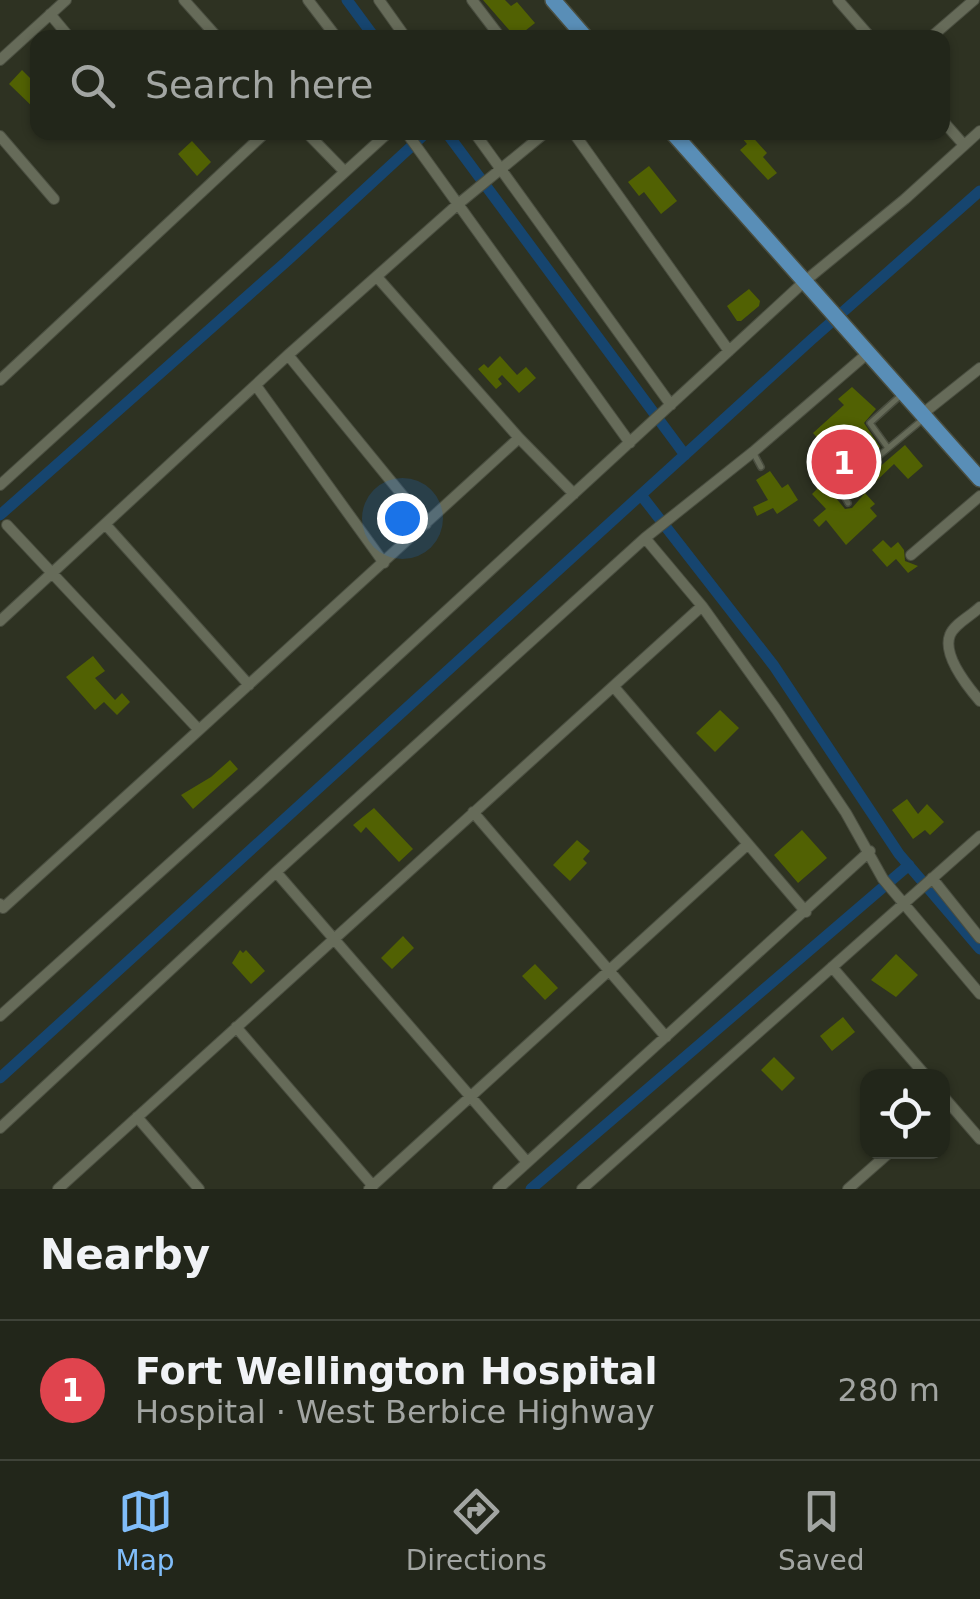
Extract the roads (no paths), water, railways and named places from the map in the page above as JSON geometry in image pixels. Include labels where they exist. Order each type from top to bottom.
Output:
[{"type":"main road","points":[[553,0],[579,30]]},
{"type":"main road","points":[[679,140],[980,479]]},
{"type":"street","points":[[33,30],[66,0]]},
{"type":"street","points":[[184,0],[211,30]]},
{"type":"street","points":[[308,0],[331,30]]},
{"type":"street","points":[[378,0],[400,30]]},
{"type":"street","points":[[472,0],[494,30]]},
{"type":"street","points":[[838,0],[864,30]]},
{"type":"street","points":[[939,30],[974,0]]},
{"type":"street","points":[[50,14],[63,30]]},
{"type":"street","points":[[0,60],[30,32]]},
{"type":"street","points":[[950,129],[964,145]]},
{"type":"street","points":[[0,1016],[671,404],[980,131]]},
{"type":"street","points":[[0,136],[54,199]]},
{"type":"street","points":[[0,380],[257,140]]},
{"type":"street","points":[[314,140],[345,172]]},
{"type":"street","points":[[0,485],[381,140]]},
{"type":"street","points":[[412,140],[630,443]]},
{"type":"street","points":[[478,140],[497,174],[671,404]]},
{"type":"street","points":[[0,621],[288,355],[537,140]]},
{"type":"street","points":[[579,140],[730,351]]},
{"type":"street","points":[[377,277],[519,438],[574,494]]},
{"type":"street","points":[[0,1128],[645,538],[868,354]]},
{"type":"street","points":[[288,355],[426,524]]},
{"type":"street","points":[[922,417],[980,368]]},
{"type":"street","points":[[257,387],[384,562]]},
{"type":"street","points":[[1,908],[519,438]]},
{"type":"street","points":[[911,554],[980,496]]},
{"type":"street","points":[[7,525],[199,730]]},
{"type":"street","points":[[106,525],[249,685]]},
{"type":"street","points":[[645,538],[702,606],[776,709],[870,851],[883,879],[980,994]]},
{"type":"street","points":[[58,1189],[702,606]]},
{"type":"street","points":[[979,610],[954,629],[948,646],[980,701]]},
{"type":"street","points":[[614,687],[806,912]]},
{"type":"street","points":[[473,812],[666,1037]]},
{"type":"street","points":[[582,1189],[980,836]]},
{"type":"street","points":[[236,1027],[371,1187],[748,844]]},
{"type":"street","points":[[498,1189],[870,851]]},
{"type":"street","points":[[276,872],[528,1162]]},
{"type":"street","points":[[932,878],[980,938]]},
{"type":"street","points":[[832,967],[920,1069]]},
{"type":"street","points":[[950,1107],[980,1139]]},
{"type":"street","points":[[138,1116],[199,1189]]},
{"type":"street","points":[[848,1189],[882,1159]]},
{"type":"lane","points":[[888,448],[870,422],[902,394]]},
{"type":"lane","points":[[848,503],[844,494],[922,417]]},
{"type":"lane","points":[[753,452],[762,467]]},
{"type":"waterway","points":[[347,0],[369,30]]},
{"type":"waterway","points":[[0,515],[418,140]]},
{"type":"waterway","points":[[452,140],[685,455]]},
{"type":"waterway","points":[[0,1078],[980,191]]},
{"type":"waterway","points":[[641,495],[774,666],[899,854],[980,949]]},
{"type":"waterway","points":[[531,1189],[909,865]]},
{"type":"place","name":"Fort Wellington Hospital","points":[[844,462]]}]
